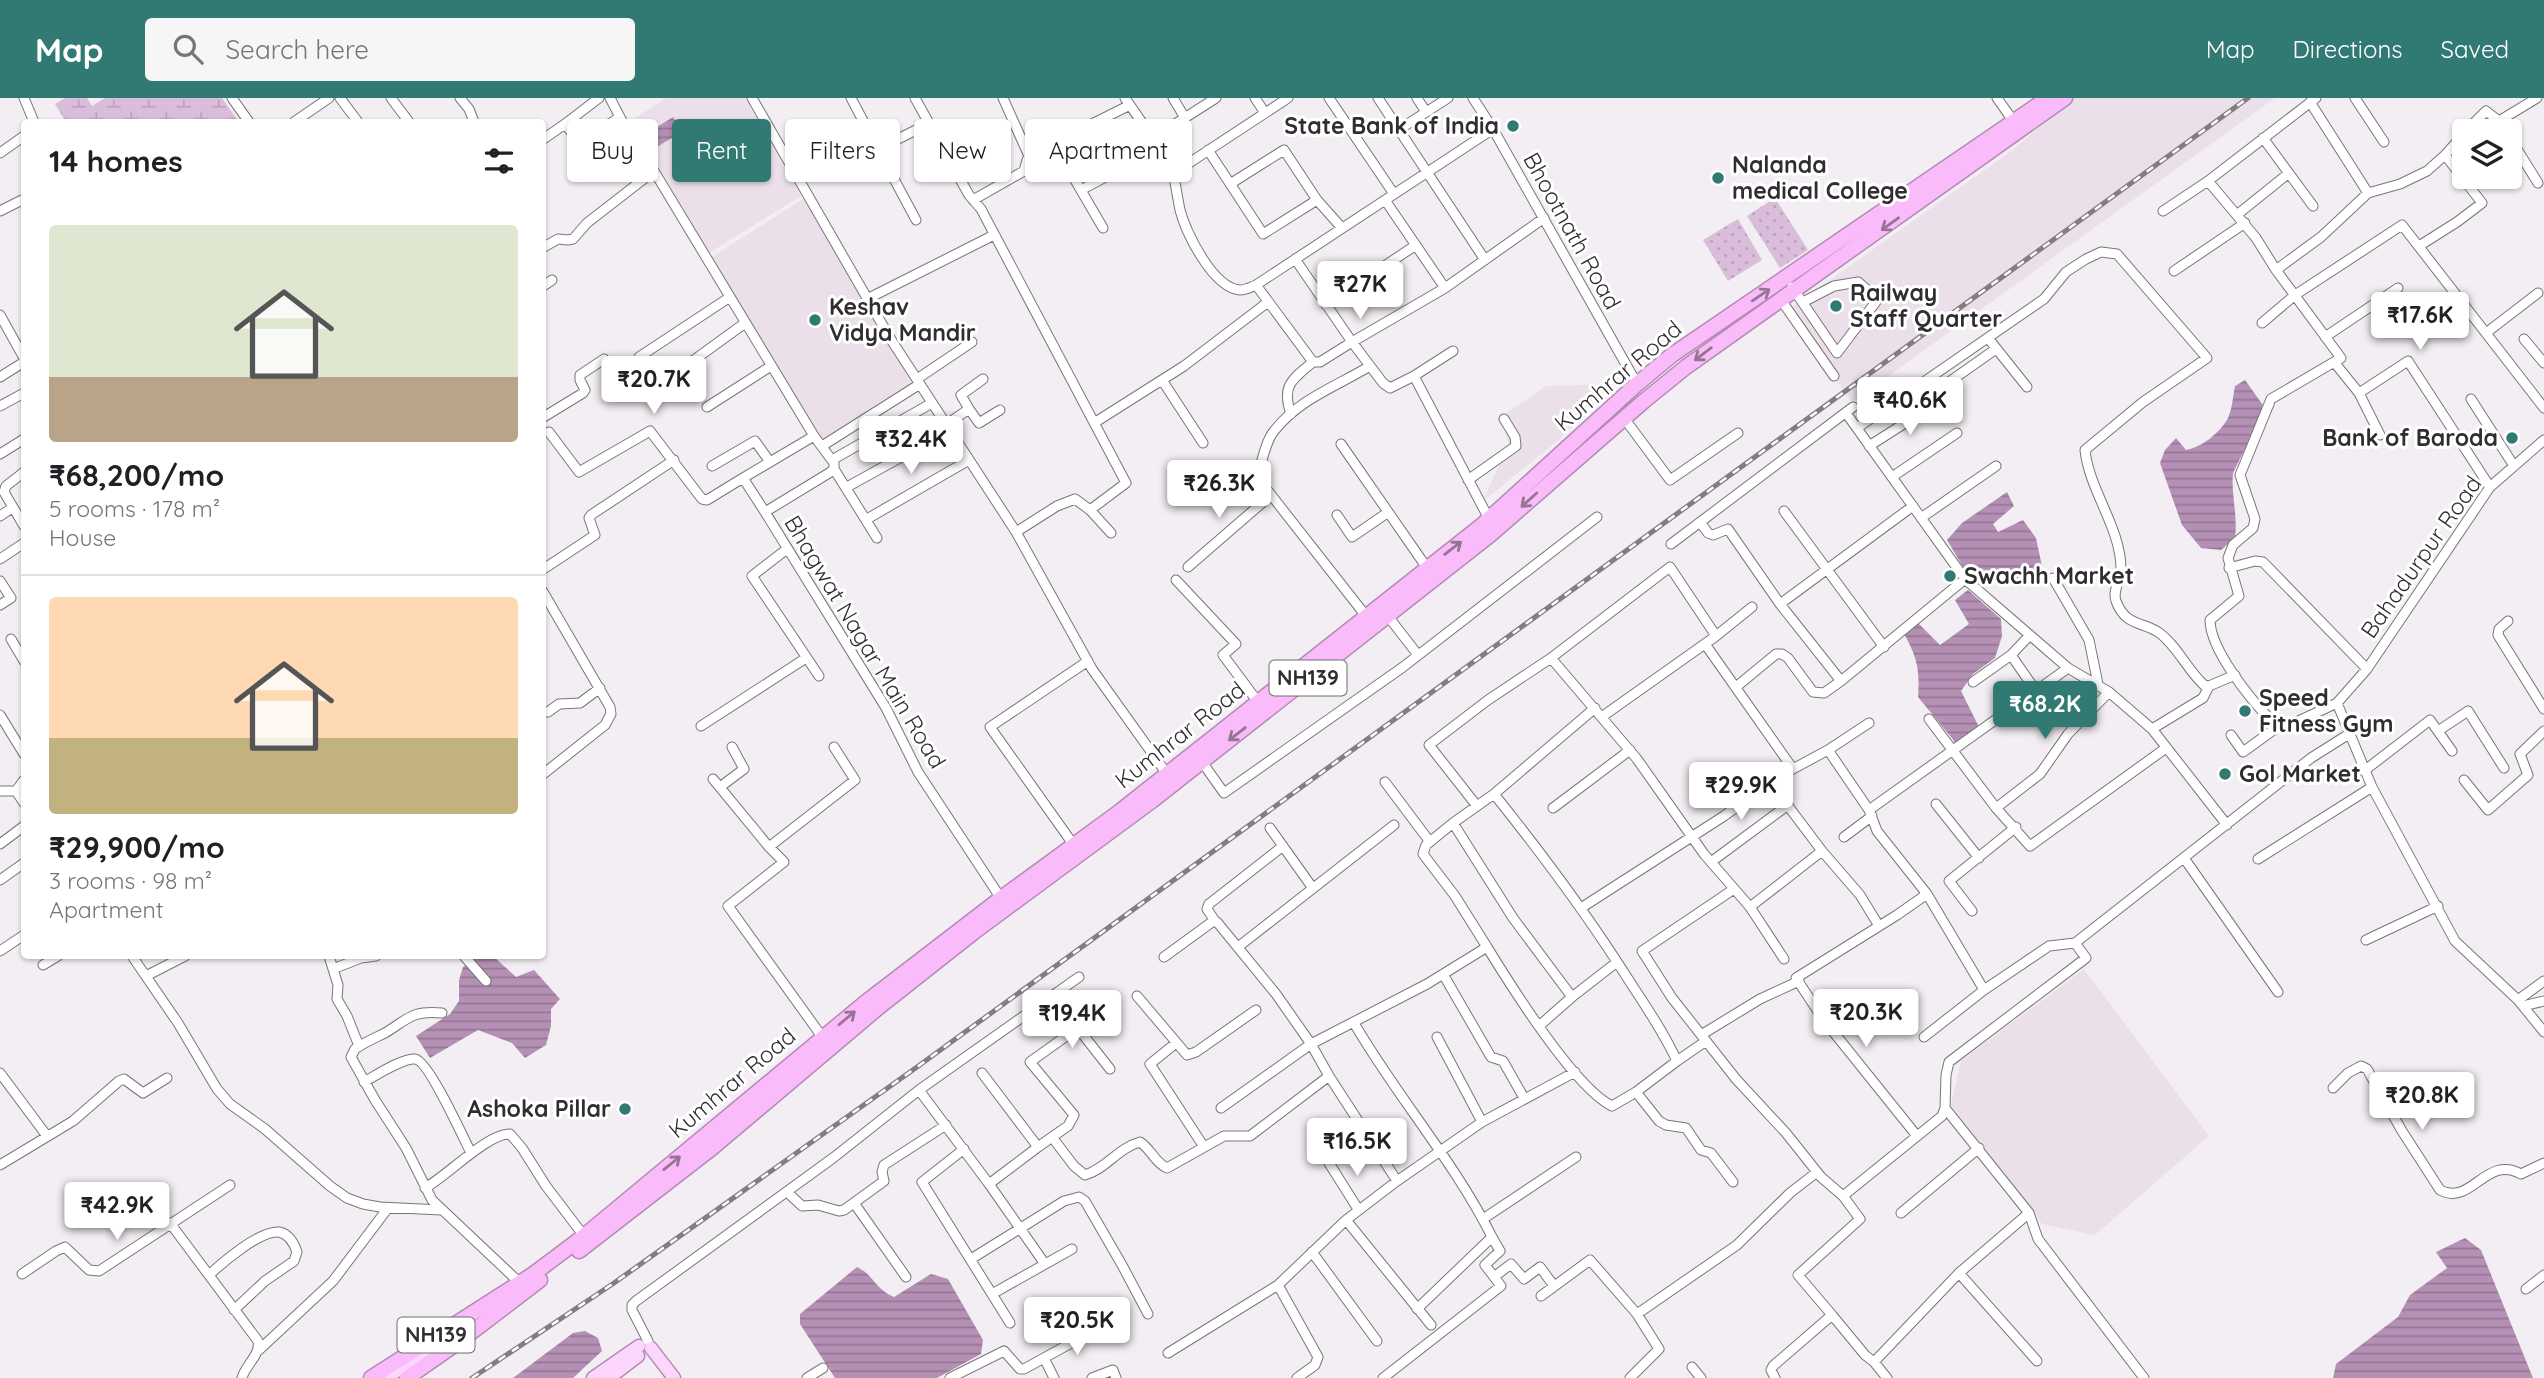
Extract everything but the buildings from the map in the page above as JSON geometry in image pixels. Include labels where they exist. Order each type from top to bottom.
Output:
[{"type":"highway","name":"Kumhrar Road","points":[[371,1378],[503,1299],[702,1156],[796,1069],[823,1038],[866,1002],[1202,762],[1370,621],[1427,568],[1489,519],[1672,355],[2048,98]]},
{"type":"highway","name":"Kumhrar Road","points":[[503,1299],[796,1069],[880,1007],[1073,844],[1099,834],[1167,774],[1258,702],[1370,621],[1387,615],[1490,535],[1686,367],[1781,300],[1799,296],[2065,98]]},
{"type":"highway","name":"NH139","points":[[407,1378],[460,1341],[503,1299]]},
{"type":"main road","points":[[386,1378],[503,1299]]},
{"type":"main road","points":[[593,1378],[646,1348]]},
{"type":"main road","points":[[609,1378],[646,1348]]},
{"type":"main road","points":[[646,1348],[664,1378]]},
{"type":"main road","points":[[646,1348],[674,1378]]},
{"type":"street","points":[[24,98],[33,119]]},
{"type":"street","points":[[232,98],[247,119]]},
{"type":"street","points":[[298,119],[328,98]]},
{"type":"street","points":[[340,98],[356,119]]},
{"type":"street","points":[[391,98],[407,119]]},
{"type":"street","points":[[460,98],[470,109],[473,119]]},
{"type":"street","points":[[546,137],[599,98]]},
{"type":"street","points":[[565,124],[580,143],[620,117],[610,98]]},
{"type":"street","points":[[752,98],[867,299],[1016,532],[1088,661],[1167,774]]},
{"type":"street","points":[[851,98],[862,119]]},
{"type":"street","points":[[915,98],[926,119]]},
{"type":"street","points":[[1003,98],[1025,147]]},
{"type":"street","points":[[1172,98],[1185,118],[1216,98]]},
{"type":"street","points":[[1255,98],[1265,113]]},
{"type":"street","points":[[1192,161],[1289,98]]},
{"type":"street","points":[[1329,98],[1394,194]]},
{"type":"street","points":[[1378,98],[1485,260]]},
{"type":"street","points":[[1417,98],[1426,112]]},
{"type":"street","points":[[1399,130],[1448,98]]},
{"type":"street","points":[[1997,98],[2014,122]]},
{"type":"street","points":[[2355,98],[2384,142]]},
{"type":"street","points":[[2502,119],[2537,98]]},
{"type":"street","name":"Bhootnath Road","points":[[1478,100],[1637,384]]},
{"type":"street","points":[[2164,211],[2208,181],[2313,100],[2368,193]]},
{"type":"street","points":[[1098,119],[1128,102],[1140,119]]},
{"type":"street","points":[[2478,119],[2486,111],[2496,119]]},
{"type":"street","points":[[1175,182],[1181,212],[1203,261],[1215,274],[1237,290],[1245,290],[1493,129]]},
{"type":"street","points":[[0,153],[21,138]]},
{"type":"street","points":[[2263,138],[2313,206]]},
{"type":"street","points":[[2276,270],[2321,237],[2368,193],[2427,170],[2452,147]]},
{"type":"street","points":[[1208,150],[1263,234],[1317,200]]},
{"type":"street","points":[[1230,184],[1284,150],[1317,200],[1342,228]]},
{"type":"street","points":[[2418,246],[2457,222],[2482,202],[2445,155]]},
{"type":"street","points":[[2522,157],[2538,183]]},
{"type":"street","points":[[973,200],[1024,172],[1025,169]]},
{"type":"street","points":[[2238,214],[2289,173]]},
{"type":"street","points":[[658,178],[877,538]]},
{"type":"street","points":[[2208,181],[2245,223],[2341,358],[2271,399],[2240,475],[2254,523],[2253,528],[2233,545],[2228,558],[2239,596],[2212,617],[2210,624],[2215,640],[2235,675],[2270,719],[2294,723],[2337,703],[2364,771],[2455,941],[2520,1003],[2544,1032]]},
{"type":"street","points":[[546,246],[558,239],[573,239],[587,223],[640,182]]},
{"type":"street","points":[[896,182],[916,220]]},
{"type":"street","points":[[962,182],[981,209],[1126,483],[1090,510]]},
{"type":"street","points":[[1076,182],[1103,228]]},
{"type":"street","points":[[1081,190],[1096,182]]},
{"type":"street","points":[[0,211],[21,200]]},
{"type":"street","points":[[1385,200],[1445,288]]},
{"type":"street","points":[[1292,414],[1286,400],[1288,386],[1293,377],[1313,362],[1320,362],[1445,288],[1544,218]]},
{"type":"street","points":[[2174,271],[2245,223]]},
{"type":"street","points":[[2262,323],[2295,295],[2402,225],[2544,408]]},
{"type":"street","points":[[867,299],[995,235]]},
{"type":"street","points":[[1326,305],[1416,245]]},
{"type":"street","points":[[1857,428],[2044,299],[2066,272],[2101,252],[2118,254],[2207,358],[2143,402],[2087,446],[2085,454],[2118,549],[2121,571],[2115,591],[2116,601],[2124,614],[2136,624],[2158,632],[2199,681],[2210,686]]},
{"type":"street","points":[[1295,259],[1352,342],[1390,388],[1453,351]]},
{"type":"street","points":[[1784,279],[1799,296],[1837,353],[1878,299],[1858,282],[1799,296]]},
{"type":"street","points":[[546,284],[552,280]]},
{"type":"street","points":[[1256,285],[1313,362]]},
{"type":"street","points":[[2325,337],[2398,288]]},
{"type":"street","points":[[2486,332],[2538,293]]},
{"type":"street","points":[[639,357],[730,297]]},
{"type":"street","points":[[1781,300],[1834,376]]},
{"type":"street","points":[[1094,423],[1163,380],[1268,302]]},
{"type":"street","points":[[0,316],[21,354]]},
{"type":"street","points":[[650,392],[745,323]]},
{"type":"street","points":[[1988,338],[2026,387]]},
{"type":"street","points":[[2524,339],[2544,363]]},
{"type":"street","points":[[822,446],[919,382],[972,342]]},
{"type":"street","points":[[1949,382],[1996,349]]},
{"type":"street","points":[[546,416],[583,393],[579,377],[604,359]]},
{"type":"street","points":[[2359,393],[2408,361],[2490,487]]},
{"type":"street","points":[[0,377],[21,362]]},
{"type":"street","points":[[2334,362],[2359,393],[2380,435]]},
{"type":"street","points":[[708,407],[771,366]]},
{"type":"street","points":[[1370,366],[1333,388],[1313,396],[1273,432],[1257,477],[1370,621]]},
{"type":"street","points":[[1414,376],[1489,519]]},
{"type":"street","points":[[983,379],[961,395],[969,410],[979,423],[1000,410]]},
{"type":"street","points":[[1163,380],[1203,443]]},
{"type":"street","points":[[0,406],[21,395]]},
{"type":"street","points":[[2471,399],[2514,466]]},
{"type":"street","name":"Bhagwat Nagar Main Road","points":[[932,403],[833,464],[765,512],[886,708],[918,772],[1004,903]]},
{"type":"street","points":[[1869,446],[1935,404]]},
{"type":"street","points":[[847,487],[948,427],[969,410]]},
{"type":"street","points":[[1671,544],[1849,410],[1869,446],[1965,579],[2068,668],[2098,684],[2152,729],[2227,825]]},
{"type":"street","points":[[1624,418],[1670,480],[1738,433]]},
{"type":"street","points":[[1468,480],[1516,446],[1515,437],[1504,419]]},
{"type":"street","points":[[549,432],[579,472],[647,431],[653,432],[704,500],[814,436]]},
{"type":"street","points":[[1892,477],[1956,433]]},
{"type":"street","name":"Bahadurpur Road","points":[[2337,703],[2367,669],[2490,487],[2544,440]]},
{"type":"street","points":[[0,454],[21,441]]},
{"type":"street","points":[[712,466],[755,441],[770,462]]},
{"type":"street","points":[[1340,444],[1427,568]]},
{"type":"street","points":[[546,567],[594,535],[589,518],[592,515],[674,460]]},
{"type":"street","points":[[867,519],[970,460]]},
{"type":"street","points":[[1921,518],[1996,466]]},
{"type":"street","points":[[21,474],[3,486],[12,508],[21,519]]},
{"type":"street","points":[[743,478],[765,512]]},
{"type":"street","points":[[1188,567],[1270,496]]},
{"type":"street","points":[[1016,532],[1075,499],[1090,510],[1111,533]]},
{"type":"street","points":[[1780,604],[1913,506]]},
{"type":"street","points":[[0,516],[12,508]]},
{"type":"street","points":[[1784,511],[1884,647]]},
{"type":"street","points":[[1337,515],[1352,537],[1387,513]]},
{"type":"street","points":[[1202,762],[1224,793],[1418,655],[1597,517]]},
{"type":"street","points":[[1700,522],[1708,533],[1713,535],[1728,529],[1780,604],[1841,681]]},
{"type":"street","points":[[0,559],[21,545]]},
{"type":"street","points":[[787,549],[752,576],[819,676]]},
{"type":"street","points":[[2229,568],[2255,561],[2263,562],[2367,669]]},
{"type":"street","points":[[1477,806],[1429,745],[1670,567],[1717,636]]},
{"type":"street","points":[[1736,687],[1776,654],[1782,654],[1788,658],[1813,692],[1824,693],[1965,579]]},
{"type":"street","points":[[2053,579],[2089,640],[2098,684]]},
{"type":"street","points":[[1176,580],[1236,645],[1223,656],[1258,702]]},
{"type":"street","points":[[0,581],[10,598],[0,605]]},
{"type":"street","points":[[546,597],[610,707],[609,720],[546,772]]},
{"type":"street","points":[[1603,716],[1717,636],[1752,607]]},
{"type":"street","points":[[1387,615],[1418,655]]},
{"type":"street","points":[[2508,621],[2499,629],[2498,635],[2544,709]]},
{"type":"street","points":[[1973,682],[2011,655],[2030,635]]},
{"type":"street","points":[[11,639],[21,656]]},
{"type":"street","points":[[1705,644],[1793,769]]},
{"type":"street","points":[[2011,655],[2036,691]]},
{"type":"street","points":[[701,726],[806,657]]},
{"type":"street","points":[[1550,658],[1630,750],[1711,862],[1750,907],[1784,959]]},
{"type":"street","points":[[1073,844],[990,727],[1088,661]]},
{"type":"street","points":[[1844,837],[1870,813],[1952,751],[2068,668]]},
{"type":"street","points":[[2152,729],[2196,703],[2210,686],[2235,675]]},
{"type":"street","points":[[546,712],[559,704],[580,703],[600,688]]},
{"type":"street","points":[[1997,808],[2040,774],[2068,734],[2109,692]]},
{"type":"street","points":[[1595,708],[1494,794],[1423,848],[1423,854],[1455,896],[1539,1026],[1601,1101],[1612,1106],[1636,1092],[1704,1038],[1760,999],[1799,981]]},
{"type":"street","points":[[2438,731],[2468,711],[2504,768]]},
{"type":"street","points":[[0,715],[21,749]]},
{"type":"street","points":[[1929,719],[1997,808],[2031,846],[2166,748]]},
{"type":"street","points":[[2364,771],[2430,720],[2452,751]]},
{"type":"street","points":[[1581,908],[1770,782],[1828,750],[1869,723]]},
{"type":"street","points":[[2231,735],[2243,752],[2283,723]]},
{"type":"street","points":[[2464,780],[2488,810],[2528,775],[2520,754],[2544,731]]},
{"type":"street","points":[[1924,1037],[1984,990],[2049,946],[2075,943],[2311,758],[2349,734]]},
{"type":"street","points":[[720,787],[744,769],[732,747]]},
{"type":"street","points":[[769,847],[855,780],[834,747]]},
{"type":"street","points":[[1553,808],[1630,750]]},
{"type":"street","points":[[1828,750],[1870,813],[1878,831],[1927,894],[1984,990]]},
{"type":"street","points":[[713,779],[784,862],[728,906],[823,1038]]},
{"type":"street","points":[[1385,782],[1430,842]]},
{"type":"street","points":[[1770,782],[1822,851],[1860,895],[1879,926]]},
{"type":"street","points":[[16,791],[21,784]]},
{"type":"street","points":[[2258,859],[2372,787]]},
{"type":"street","points":[[1,788],[16,791],[21,798]]},
{"type":"street","points":[[1494,794],[1581,908],[1666,1037],[1677,1061]]},
{"type":"street","points":[[1936,804],[1979,858]]},
{"type":"street","points":[[1711,862],[1787,805]]},
{"type":"street","points":[[1453,823],[1513,918],[1572,997]]},
{"type":"street","points":[[1238,947],[1394,825]]},
{"type":"street","points":[[1972,911],[1949,881],[2016,827]]},
{"type":"street","points":[[1270,828],[1312,887]]},
{"type":"street","points":[[0,844],[21,829]]},
{"type":"street","points":[[1283,846],[1209,904],[1208,909],[1276,994],[1311,1044],[1397,1181]]},
{"type":"street","points":[[1750,907],[1822,851]]},
{"type":"street","points":[[2184,858],[2278,992]]},
{"type":"street","points":[[0,880],[21,865]]},
{"type":"street","points":[[1734,889],[1642,951],[1672,998],[1736,1079],[1786,1133],[1816,1172],[1843,1196],[1860,1219],[1798,1275],[1887,1378]]},
{"type":"street","points":[[1917,1136],[1823,1019],[1796,978],[1927,894]]},
{"type":"street","points":[[2366,940],[2438,906]]},
{"type":"street","points":[[1164,957],[1215,921]]},
{"type":"street","points":[[0,951],[21,937]]},
{"type":"street","points":[[1843,1196],[1942,1116],[1950,1062],[2086,958],[2075,943]]},
{"type":"street","points":[[1221,1108],[1311,1044],[1443,974],[1487,947]]},
{"type":"street","points":[[43,965],[53,959]]},
{"type":"street","points":[[134,959],[217,1089],[230,1104],[278,1140],[338,1192],[363,1204],[441,1210]]},
{"type":"street","points":[[146,976],[179,959]]},
{"type":"street","points":[[330,959],[338,985],[337,999],[359,1046]]},
{"type":"street","points":[[333,969],[363,959]]},
{"type":"street","points":[[467,959],[486,981]]},
{"type":"street","points":[[1539,1026],[1618,962]]},
{"type":"street","points":[[1443,974],[1491,1057],[1503,1061],[1524,1098]]},
{"type":"street","points":[[646,1348],[632,1305],[787,1192],[919,1090],[1079,976]]},
{"type":"street","points":[[2520,1003],[2544,981]]},
{"type":"street","points":[[1138,996],[1187,1055],[1256,1010]]},
{"type":"street","points":[[2520,1003],[2544,1002]]},
{"type":"street","points":[[442,1013],[428,1012],[408,1016],[359,1046],[351,1058],[406,1148],[425,1188],[441,1210],[520,1283]]},
{"type":"street","points":[[989,1184],[1068,1126],[1074,1115],[1030,1062],[1097,1014]]},
{"type":"street","points":[[1354,1023],[1377,1063],[1440,1150],[1500,1251],[1485,1265],[1501,1286],[1383,1378]]},
{"type":"street","points":[[1077,1027],[1110,1069]]},
{"type":"street","points":[[1437,1037],[1482,1122]]},
{"type":"street","points":[[1175,1043],[1150,1064],[1204,1147]]},
{"type":"street","points":[[365,1083],[401,1063],[419,1060],[430,1074],[471,1153]]},
{"type":"street","points":[[2333,1088],[2348,1073],[2361,1066],[2367,1069],[2440,1190],[2449,1195],[2458,1193],[2500,1168],[2512,1169],[2521,1174],[2544,1163]]},
{"type":"street","points":[[1168,1353],[1278,1285],[1359,1209],[1440,1150],[1482,1122],[1576,1072]]},
{"type":"street","points":[[0,1073],[47,1136]]},
{"type":"street","points":[[982,1073],[1038,1147]]},
{"type":"street","points":[[1052,1137],[1074,1166],[1085,1175],[1103,1166],[1124,1149],[1140,1142],[1160,1165],[1167,1168],[1224,1136],[1250,1136],[1329,1076]]},
{"type":"street","points":[[0,1165],[79,1117],[119,1081],[124,1079],[143,1093],[167,1078]]},
{"type":"street","points":[[919,1090],[1045,1264]]},
{"type":"street","points":[[1636,1092],[1659,1121],[1666,1125],[1686,1128],[1701,1150],[1711,1153],[1733,1182]]},
{"type":"street","points":[[1945,1108],[2029,1213],[2038,1238],[2144,1378]]},
{"type":"street","points":[[787,1192],[802,1206],[827,1207],[839,1211],[884,1181],[884,1165],[946,1125]]},
{"type":"street","points":[[425,1188],[443,1178],[471,1153],[501,1134],[510,1134],[584,1236]]},
{"type":"street","points":[[1901,1213],[1979,1148]]},
{"type":"street","points":[[964,1149],[922,1182],[1010,1323]]},
{"type":"street","points":[[1483,1219],[1577,1157]]},
{"type":"street","points":[[1329,1163],[1359,1209]]},
{"type":"street","points":[[1637,1314],[1737,1245],[1816,1172]]},
{"type":"street","points":[[22,1275],[65,1247],[89,1270],[99,1271],[230,1185]]},
{"type":"street","points":[[971,1259],[1064,1200],[1079,1197],[1085,1201],[1148,1314]]},
{"type":"street","points":[[854,1203],[906,1277]]},
{"type":"street","points":[[242,1378],[245,1369],[259,1350],[333,1280],[388,1208]]},
{"type":"street","points":[[1874,1362],[1959,1273],[2029,1213]]},
{"type":"street","points":[[1346,1220],[1431,1325]]},
{"type":"street","points":[[170,1223],[258,1340],[259,1350]]},
{"type":"street","points":[[209,1275],[234,1254],[274,1233],[285,1234],[292,1241],[298,1252],[293,1261],[257,1287],[234,1310]]},
{"type":"street","points":[[1417,1309],[1492,1237]]},
{"type":"street","points":[[992,1294],[1072,1249]]},
{"type":"street","points":[[1312,1252],[1377,1341]]},
{"type":"street","points":[[1541,1296],[1590,1260],[1637,1314],[1659,1349],[1630,1378]]},
{"type":"street","points":[[1494,1277],[1511,1264],[1524,1279],[1540,1267],[1554,1286]]},
{"type":"street","points":[[1959,1273],[2037,1361]]},
{"type":"street","points":[[2526,1289],[2544,1275]]},
{"type":"street","points":[[1278,1285],[1318,1357],[1315,1365],[1297,1378]]},
{"type":"street","points":[[1774,1378],[1771,1370],[1773,1366],[1832,1315]]},
{"type":"street","points":[[950,1378],[1004,1352],[1020,1369],[1024,1369],[1091,1332]]},
{"type":"street","points":[[1044,1358],[1054,1378]]},
{"type":"street","points":[[1692,1367],[1701,1378]]},
{"type":"street","points":[[807,1378],[823,1368]]},
{"type":"street","points":[[1092,1378],[1113,1370],[1116,1378]]},
{"type":"shaded area","points":[[666,98],[745,98],[757,119],[672,119],[672,182],[771,182],[771,144],[785,168],[785,182],[793,182],[801,196],[709,253],[658,167],[658,119],[634,119]]},
{"type":"shaded area","points":[[2073,98],[2275,98],[1852,402],[1786,311],[2010,152]]},
{"type":"shaded area","points":[[673,117],[674,119],[672,119],[672,138],[658,146],[658,126]]},
{"type":"shaded area","name":"Keshav Vidya Mandir","points":[[803,199],[920,384],[822,446],[712,257]]},
{"type":"shaded area","points":[[2245,380],[2265,408],[2233,473],[2235,538],[2221,550],[2201,548],[2182,525],[2160,463],[2165,450],[2176,438],[2186,450],[2204,443],[2214,435],[2229,416],[2235,386]]},
{"type":"shaded area","points":[[1616,384],[1554,444],[1483,501],[1508,445],[1505,414],[1546,386]]},
{"type":"shaded area","points":[[2007,492],[2014,506],[1993,524],[1998,532],[2023,520],[2036,538],[2043,571],[2019,587],[2006,569],[1981,583],[1969,577],[1947,540],[1962,523]]},
{"type":"shaded area","points":[[1968,590],[2001,619],[2002,636],[1995,658],[1973,674],[1961,691],[1979,727],[1955,742],[1918,697],[1916,663],[1912,648],[1903,632],[1917,622],[1940,645],[1969,624],[1955,600]]},
{"type":"shaded area","points":[[474,959],[496,959],[516,977],[534,970],[560,999],[551,1009],[551,1026],[546,1045],[525,1058],[512,1043],[478,1030],[430,1058],[416,1036],[450,1014],[459,1001],[459,980],[463,967]]},
{"type":"shaded area","points":[[2084,969],[2209,1136],[2095,1235],[2042,1224],[1951,1105],[1961,1061]]},
{"type":"shaded area","points":[[2465,1238],[2481,1250],[2533,1378],[2333,1378],[2336,1364],[2398,1317],[2410,1295],[2447,1268],[2436,1252]]},
{"type":"shaded area","points":[[857,1267],[868,1274],[882,1290],[894,1297],[931,1274],[948,1279],[983,1340],[981,1354],[937,1378],[835,1378],[800,1324],[800,1314]]},
{"type":"shaded area","points":[[585,1331],[598,1338],[602,1351],[573,1378],[513,1378],[573,1333]]},
{"type":"green space","points":[[65,98],[87,98],[92,106],[105,98],[222,98],[237,119],[64,119],[55,104]]},
{"type":"green space","points":[[1775,198],[1808,250],[1780,268],[1747,216]]},
{"type":"green space","points":[[1738,219],[1762,260],[1728,281],[1703,240]]},
{"type":"railway","points":[[472,1378],[614,1283],[917,1067],[2248,98]]},
{"type":"place","name":"State Bank of India","points":[[1513,126]]},
{"type":"place","name":"Nalanda medical College","points":[[1718,178]]},
{"type":"place","name":"Railway Staff Quarter","points":[[1836,306]]},
{"type":"place","name":"Keshav Vidya Mandir","points":[[815,320]]},
{"type":"place","name":"Bank of Baroda","points":[[2512,438]]},
{"type":"place","name":"Swachh Market","points":[[1950,576]]},
{"type":"place","name":"Speed Fitness Gym","points":[[2245,711]]},
{"type":"place","name":"Gol Market","points":[[2225,774]]},
{"type":"place","name":"Ashoka Pillar","points":[[625,1109]]}]
